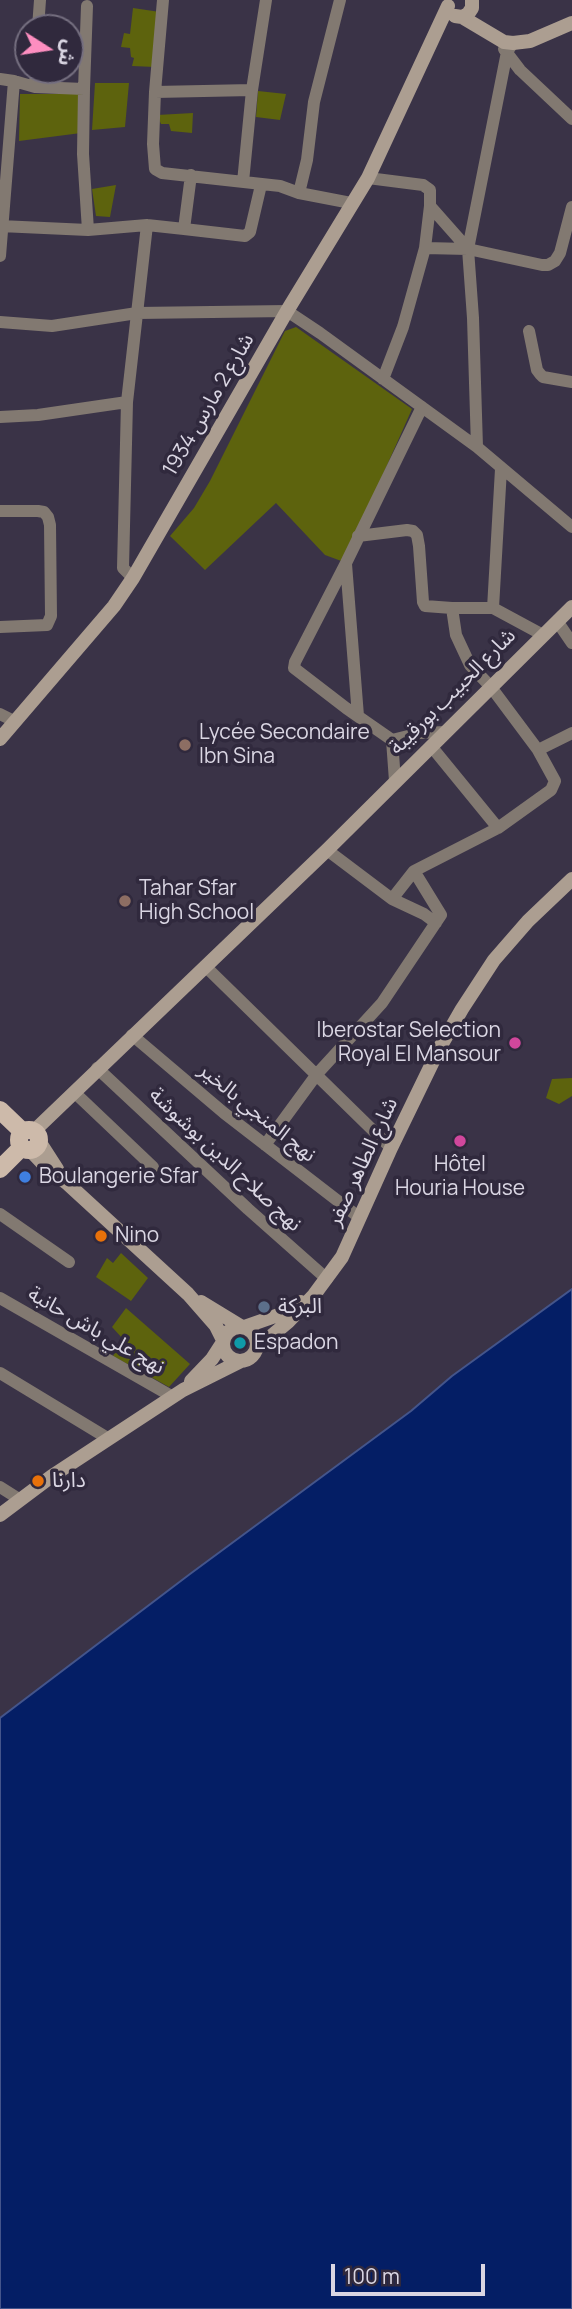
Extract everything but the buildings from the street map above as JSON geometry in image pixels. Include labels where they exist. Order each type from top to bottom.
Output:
[{"type":"main road","name":"شارع 2 مارس 1934","points":[[419,70],[461,17],[468,14],[472,2]]},
{"type":"main road","points":[[472,2],[496,38]]},
{"type":"main road","name":"شارع 2 مارس 1934","points":[[0,739],[114,606],[133,578],[287,311],[368,178],[448,3]]},
{"type":"main road","points":[[448,3],[453,14],[510,48],[572,23]]},
{"type":"main road","name":"شارع الحبيب بورقيبة","points":[[0,1169],[97,1068],[327,850],[572,607]]},
{"type":"main road","name":"شارع الطاهر صفر","points":[[257,1348],[314,1295],[342,1257],[439,1049],[494,960],[527,921],[572,879]]},
{"type":"main road","points":[[0,1110],[68,1184],[188,1294],[216,1326],[228,1355],[241,1361]]},
{"type":"main road","points":[[0,1515],[19,1499],[178,1394],[241,1361],[250,1359],[257,1348],[255,1335],[188,1294]]},
{"type":"main road","name":"شارع الطاهر صفر","points":[[243,1327],[284,1312],[314,1295]]},
{"type":"main road","points":[[178,1394],[212,1359],[228,1331],[243,1327]]},
{"type":"street","points":[[163,0],[157,48],[153,144],[155,169],[162,173],[280,187],[351,203]]},
{"type":"street","points":[[243,182],[252,90],[266,0]]},
{"type":"street","points":[[299,193],[307,160],[314,102],[340,0]]},
{"type":"street","points":[[87,6],[83,154],[88,230]]},
{"type":"street","points":[[510,48],[520,70],[572,119]]},
{"type":"street","points":[[477,447],[468,249],[510,48]]},
{"type":"street","points":[[0,256],[15,84]]},
{"type":"street","points":[[27,84],[36,87],[84,89]]},
{"type":"street","points":[[155,92],[252,90]]},
{"type":"street","points":[[184,229],[191,175]]},
{"type":"street","points":[[368,178],[423,185],[430,190],[425,248],[403,327],[383,379]]},
{"type":"street","points":[[2,226],[88,230],[147,225],[245,236],[250,232],[261,185]]},
{"type":"street","points":[[430,206],[468,249]]},
{"type":"street","points":[[425,248],[468,249],[548,265],[555,261],[560,253],[572,207]]},
{"type":"street","points":[[133,578],[123,569],[127,402],[147,225]]},
{"type":"street","points":[[0,322],[52,326],[137,313],[287,311],[477,447],[572,527]]},
{"type":"street","points":[[529,331],[540,374],[543,377],[572,382]]},
{"type":"street","points":[[0,417],[38,415],[127,402]]},
{"type":"street","points":[[422,407],[294,668],[392,740],[420,733],[446,732]]},
{"type":"street","points":[[493,608],[501,469]]},
{"type":"street","points":[[0,511],[38,511],[48,517],[51,616],[47,625],[0,627]]},
{"type":"street","points":[[358,536],[413,531],[417,535],[419,546],[423,602],[430,607],[493,608],[543,635]]},
{"type":"street","points":[[346,564],[358,716]]},
{"type":"street","points":[[392,899],[414,871],[498,828],[554,786],[554,777],[538,750],[491,687],[470,665],[456,635],[452,608]]},
{"type":"street","points":[[557,621],[572,643]]},
{"type":"street","points":[[0,714],[14,721]]},
{"type":"street","points":[[538,750],[572,733]]},
{"type":"street","points":[[392,740],[395,781]]},
{"type":"street","points":[[431,746],[498,828]]},
{"type":"street","points":[[327,850],[392,899],[438,919]]},
{"type":"street","points":[[414,871],[438,919]]},
{"type":"street","points":[[265,1145],[317,1074],[382,1003],[438,919]]},
{"type":"street","points":[[205,966],[391,1148]]},
{"type":"street","name":"نهج المنجي بالخير","points":[[132,1035],[265,1145],[360,1218]]},
{"type":"street","name":"نهج صلاح الدين بوشوشة","points":[[97,1068],[327,1279]]},
{"type":"street","points":[[74,1092],[153,1167]]},
{"type":"street","points":[[0,1214],[69,1262]]},
{"type":"street","name":"نهج علي باش حانبة","points":[[0,1298],[178,1394]]},
{"type":"street","points":[[0,1373],[109,1439]]},
{"type":"street","points":[[0,1487],[19,1499]]},
{"type":"green space","points":[[133,8],[160,12],[155,67],[132,66],[134,58],[131,57],[130,48],[121,47],[124,33],[130,34]]},
{"type":"green space","points":[[95,83],[129,83],[125,127],[92,130]]},
{"type":"green space","points":[[258,91],[286,94],[280,120],[256,117]]},
{"type":"green space","points":[[20,94],[82,94],[81,133],[19,141]]},
{"type":"green space","points":[[193,113],[192,133],[171,131],[169,124],[161,124],[157,115]]},
{"type":"green space","points":[[116,185],[110,217],[96,216],[92,189]]},
{"type":"green space","points":[[296,327],[412,409],[344,562],[325,555],[276,503],[205,570],[170,536],[194,508],[210,481],[285,331]]},
{"type":"green space","points":[[572,1078],[572,1096],[559,1104],[546,1098],[552,1079]]},
{"type":"green space","points":[[121,1253],[148,1278],[131,1301],[96,1277],[107,1258],[113,1263]]},
{"type":"green space","points":[[126,1308],[190,1364],[169,1387],[113,1356],[123,1339],[112,1327]]},
{"type":"shaded area","points":[[572,1289],[572,2309],[0,2309],[0,1718],[411,1411],[452,1376]]},
{"type":"place","name":"Lycée Secondaire Ibn Sina","points":[[185,745]]},
{"type":"place","name":"Tahar Sfar High School","points":[[125,901]]},
{"type":"place","name":"Iberostar Selection Royal El Mansour","points":[[515,1043]]},
{"type":"place","name":"Hôtel Houria House","points":[[460,1141]]},
{"type":"place","name":"Boulangerie Sfar","points":[[25,1177]]},
{"type":"place","name":"Nino","points":[[101,1236]]},
{"type":"place","name":"البركة","points":[[264,1307]]},
{"type":"place","name":"Espadon","points":[[240,1343]]},
{"type":"place","name":"دارنا","points":[[38,1481]]}]
